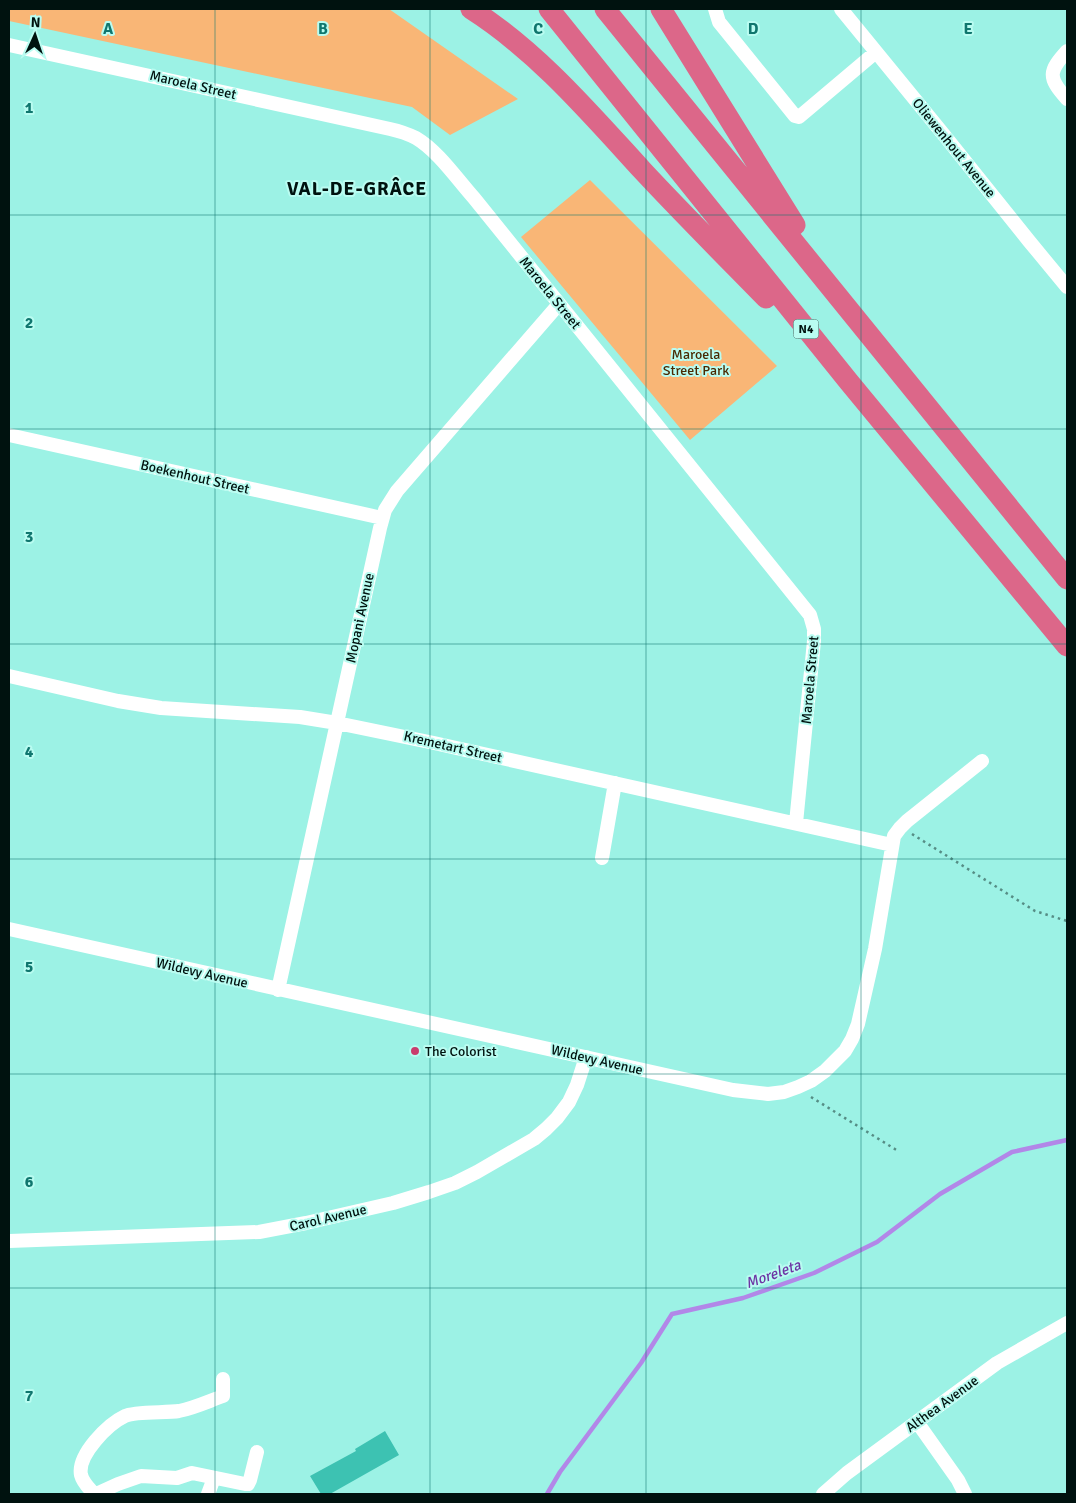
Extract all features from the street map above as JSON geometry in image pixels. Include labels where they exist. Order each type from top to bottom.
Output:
[{"type":"highway","points":[[471,9],[532,55],[562,84],[674,204],[849,382]]},
{"type":"highway","name":"N4","points":[[549,9],[849,382],[1067,646]]},
{"type":"highway","points":[[605,9],[1067,579]]},
{"type":"highway","points":[[661,9],[839,297]]},
{"type":"street","points":[[714,9],[719,22],[795,116],[799,117],[805,113],[876,52]]},
{"type":"street","name":"Oliewenhout Avenue","points":[[841,9],[1067,287]]},
{"type":"street","name":"Maroela Street","points":[[9,44],[408,134],[422,142],[447,166],[799,600],[812,619],[814,629],[813,654],[796,823]]},
{"type":"street","points":[[1067,51],[1057,62],[1052,72],[1055,83],[1067,98]]},
{"type":"street","name":"Mopani Avenue","points":[[278,990],[382,518],[388,504],[398,491],[559,304]]},
{"type":"street","name":"Boekenhout Street","points":[[9,435],[382,518]]},
{"type":"street","name":"Kremetart Street","points":[[9,676],[118,701],[161,708],[291,716],[337,723],[434,742],[615,784],[892,844]]},
{"type":"street","name":"Wildevy Avenue","points":[[9,929],[748,1093],[784,1092],[811,1081],[835,1063],[852,1039],[858,1024],[875,949],[894,836],[900,828],[982,761]]},
{"type":"street","points":[[602,858],[615,784]]},
{"type":"street","name":"Carol Avenue","points":[[9,1241],[259,1232],[306,1224],[393,1203],[429,1192],[477,1172],[546,1130],[569,1102],[586,1057]]},
{"type":"street","name":"Althea Avenue","points":[[823,1494],[847,1473],[997,1363],[1067,1323]]},
{"type":"street","points":[[223,1379],[223,1396],[179,1411],[126,1415],[108,1428],[88,1450],[82,1467],[81,1475],[84,1482],[95,1494],[141,1476],[176,1478],[192,1473],[248,1484],[257,1452]]},
{"type":"street","points":[[917,1422],[958,1480],[965,1494]]},
{"type":"street","points":[[208,1494],[214,1478]]},
{"type":"path","points":[[910,833],[1034,910],[1067,921]]},
{"type":"path","points":[[804,1084],[811,1098],[898,1151]]},
{"type":"green space","points":[[9,9],[389,9],[518,99],[450,135],[412,107],[9,21]]},
{"type":"green space","name":"Maroela Street Park","points":[[590,180],[777,366],[690,440],[521,237]]},
{"type":"building","points":[[385,1431],[399,1455],[330,1494],[321,1494],[310,1476],[356,1451],[355,1449]]},
{"type":"waterway","name":"Moreleta","points":[[547,1494],[560,1472],[641,1363],[672,1314],[743,1298],[814,1273],[877,1242],[940,1194],[1012,1152],[1067,1140]]},
{"type":"place","name":"The Colorist","points":[[415,1051]]},
{"type":"district","name":"VAL-DE-GRÂCE","points":[[357,189]]}]
